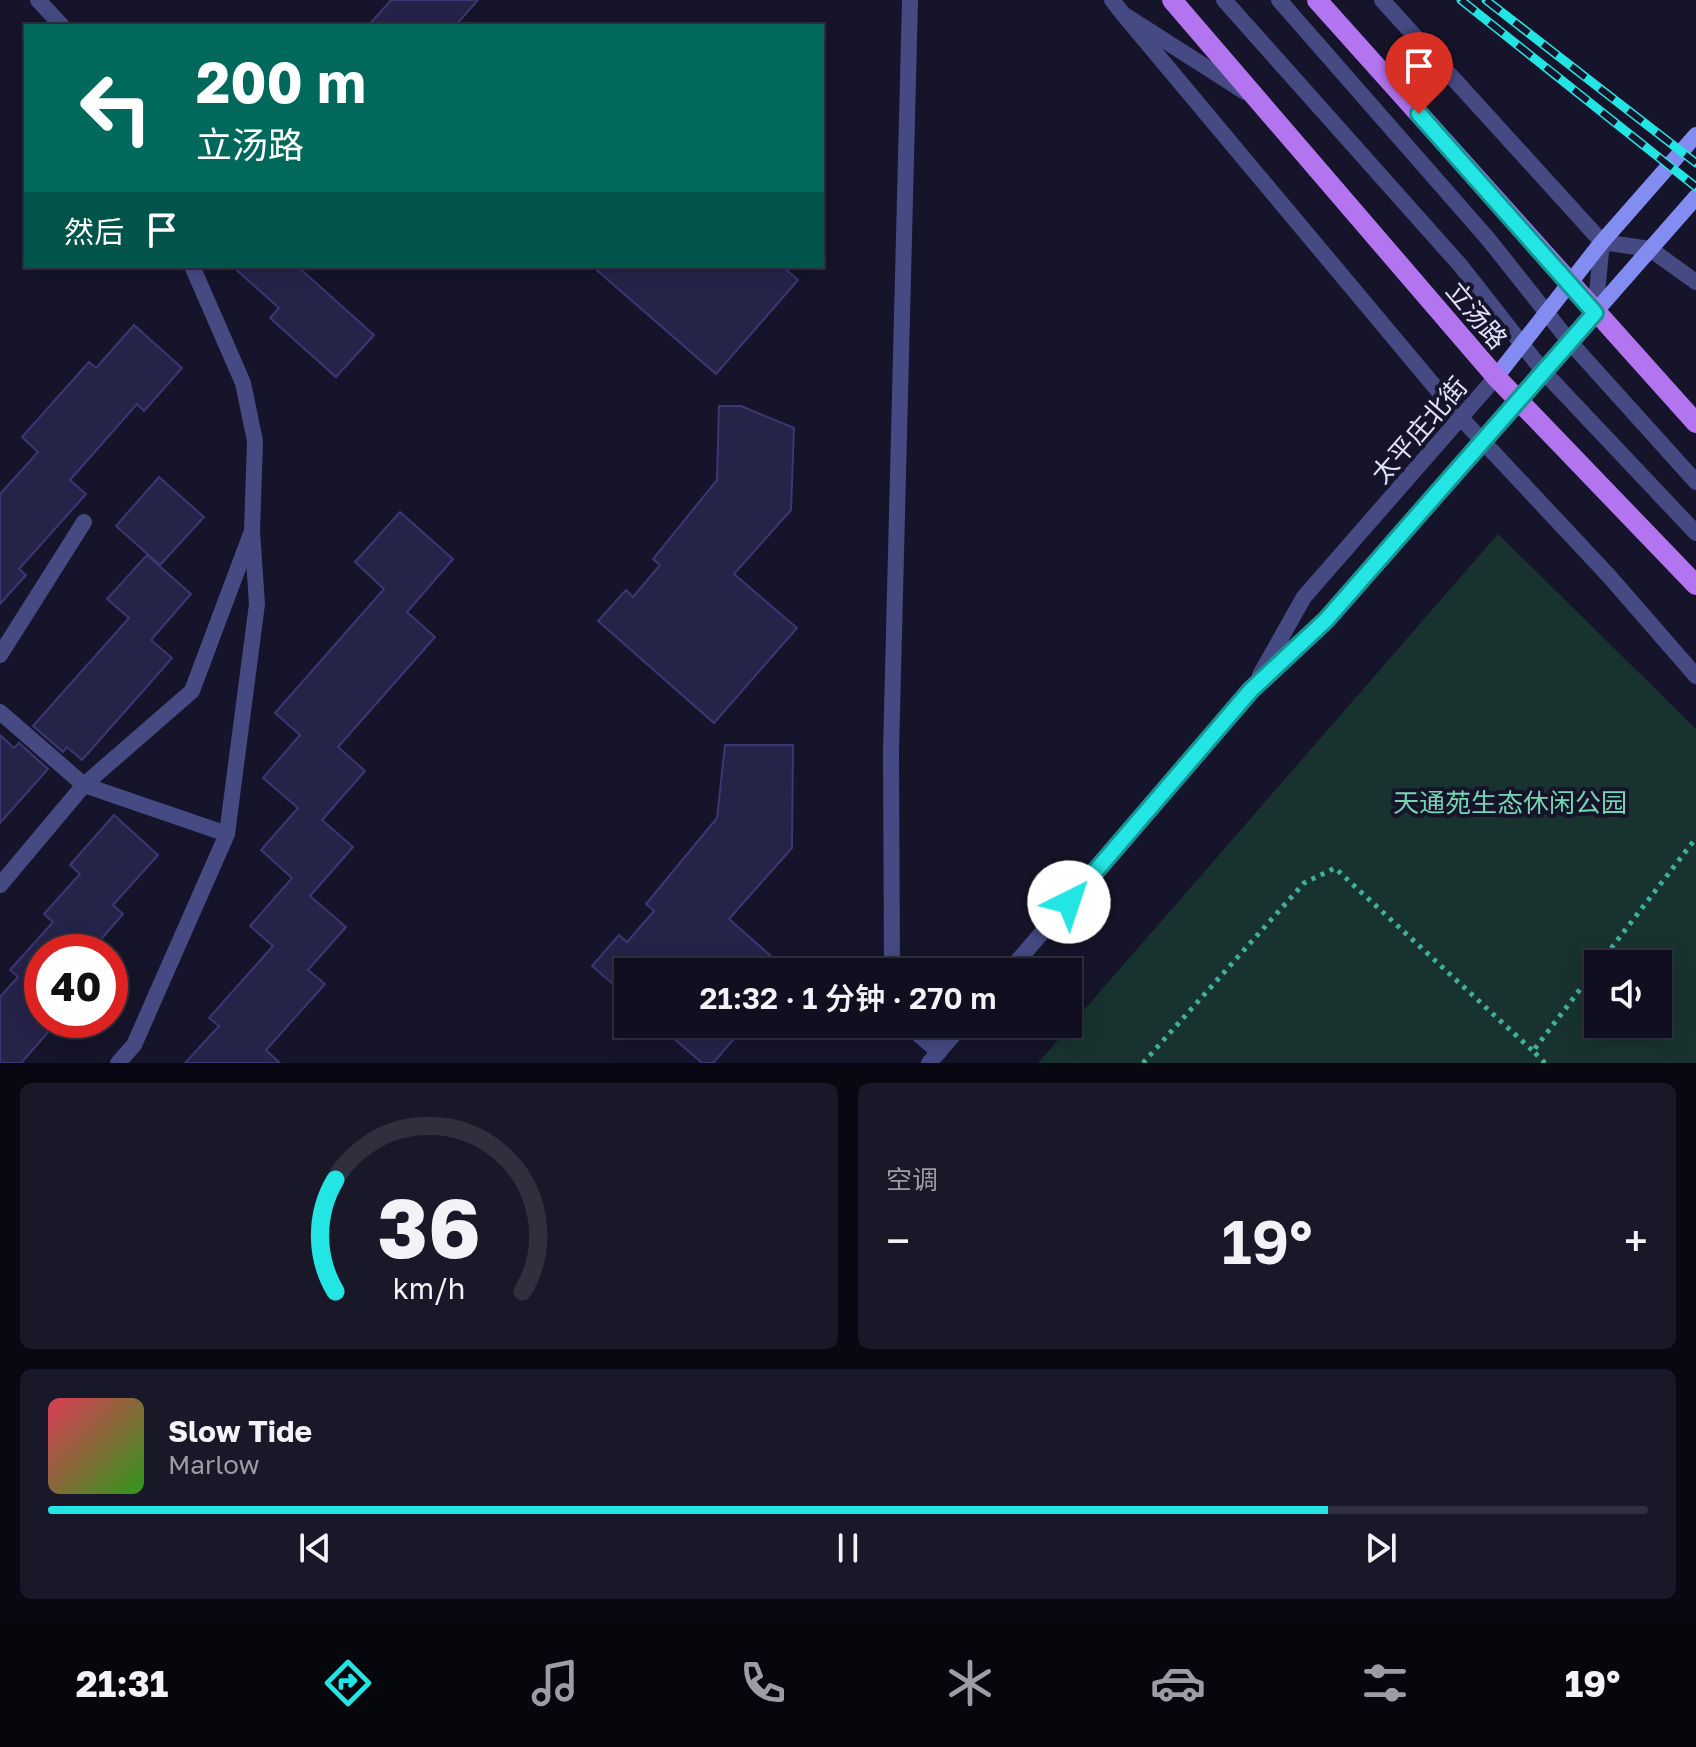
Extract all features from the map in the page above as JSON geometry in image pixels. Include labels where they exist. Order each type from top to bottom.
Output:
[{"type":"main road","name":"立汤路","points":[[1172,0],[1517,401],[1696,585]]},
{"type":"main road","points":[[1317,0],[1696,423]]},
{"type":"main road","name":"太平庄北街","points":[[1496,377],[1602,242],[1696,135]]},
{"type":"main road","name":"太平庄北街","points":[[1517,401],[1696,197]]},
{"type":"street","points":[[38,0],[60,24]]},
{"type":"street","points":[[892,958],[891,751],[910,0]]},
{"type":"street","name":"立汤路","points":[[1112,0],[1123,14],[1264,104]]},
{"type":"street","points":[[1224,0],[1460,265],[1543,371],[1696,533]]},
{"type":"street","points":[[1279,0],[1489,240],[1569,341],[1696,482]]},
{"type":"street","points":[[1382,0],[1602,242],[1650,249],[1696,282]]},
{"type":"street","points":[[1123,14],[1481,442],[1609,576],[1696,676]]},
{"type":"street","points":[[1595,313],[1602,242]]},
{"type":"street","points":[[118,1063],[134,1045],[227,834],[257,604],[252,531],[255,441],[243,383],[193,268]]},
{"type":"street","name":"太平庄北街","points":[[1251,690],[1304,597],[1496,377]]},
{"type":"street","name":"太平庄北街","points":[[1020,958],[1251,690],[1326,620],[1517,401]]},
{"type":"street","points":[[0,655],[84,522]]},
{"type":"street","points":[[0,885],[84,785],[192,691],[252,531]]},
{"type":"street","points":[[0,712],[84,785],[227,834]]},
{"type":"street","points":[[918,1038],[934,1057],[951,1038]]},
{"type":"path","points":[[1610,950],[1696,838]]},
{"type":"path","points":[[1143,1063],[1304,883],[1335,868],[1545,1063]]},
{"type":"path","points":[[1533,1051],[1584,985]]},
{"type":"green space","name":"天通苑生态休闲公园","points":[[1498,534],[1696,729],[1696,1063],[1038,1063],[1060,1038],[1082,1038],[1082,1012]]},
{"type":"building","points":[[391,0],[478,0],[457,24],[370,24]]},
{"type":"building","points":[[234,268],[299,268],[374,335],[336,377],[270,318],[279,308]]},
{"type":"building","points":[[594,268],[784,268],[798,280],[716,374]]},
{"type":"building","points":[[134,325],[182,368],[144,411],[137,404],[70,480],[86,494],[19,569],[26,575],[0,604],[0,494],[38,452],[22,437],[89,362],[96,368]]},
{"type":"building","points":[[719,406],[741,406],[794,428],[791,510],[734,574],[797,628],[714,723],[598,621],[626,590],[633,597],[660,565],[653,559],[717,480]]},
{"type":"building","points":[[159,477],[204,517],[160,565],[116,526]]},
{"type":"building","points":[[400,512],[453,559],[407,612],[435,637],[338,747],[365,771],[322,820],[353,847],[310,896],[346,927],[308,970],[325,984],[266,1050],[280,1063],[185,1063],[219,1026],[209,1018],[273,946],[250,926],[292,878],[261,850],[298,808],[263,778],[300,735],[275,713],[384,589],[355,562]]},
{"type":"building","points":[[147,555],[191,594],[151,640],[172,658],[82,760],[67,747],[63,752],[33,726],[129,618],[107,599]]},
{"type":"building","points":[[0,735],[14,748],[19,743],[48,769],[0,823]]},
{"type":"building","points":[[725,745],[793,745],[792,848],[729,919],[773,958],[614,958],[614,985],[592,966],[619,935],[627,942],[654,911],[646,904],[717,818]]},
{"type":"building","points":[[114,815],[158,855],[113,905],[123,914],[106,934],[42,934],[53,922],[44,914],[80,874],[70,865]]},
{"type":"building","points":[[24,954],[24,1038],[43,1038],[21,1063],[0,1063],[0,997],[18,977],[10,970]]},
{"type":"building","points":[[673,1038],[735,1038],[713,1063],[702,1063]]},
{"type":"railway","points":[[1461,0],[1696,187]]},
{"type":"railway","points":[[1486,0],[1696,163]]},
{"type":"route","points":[[1069,902],[1251,690],[1326,620],[1595,313],[1419,114]]}]
